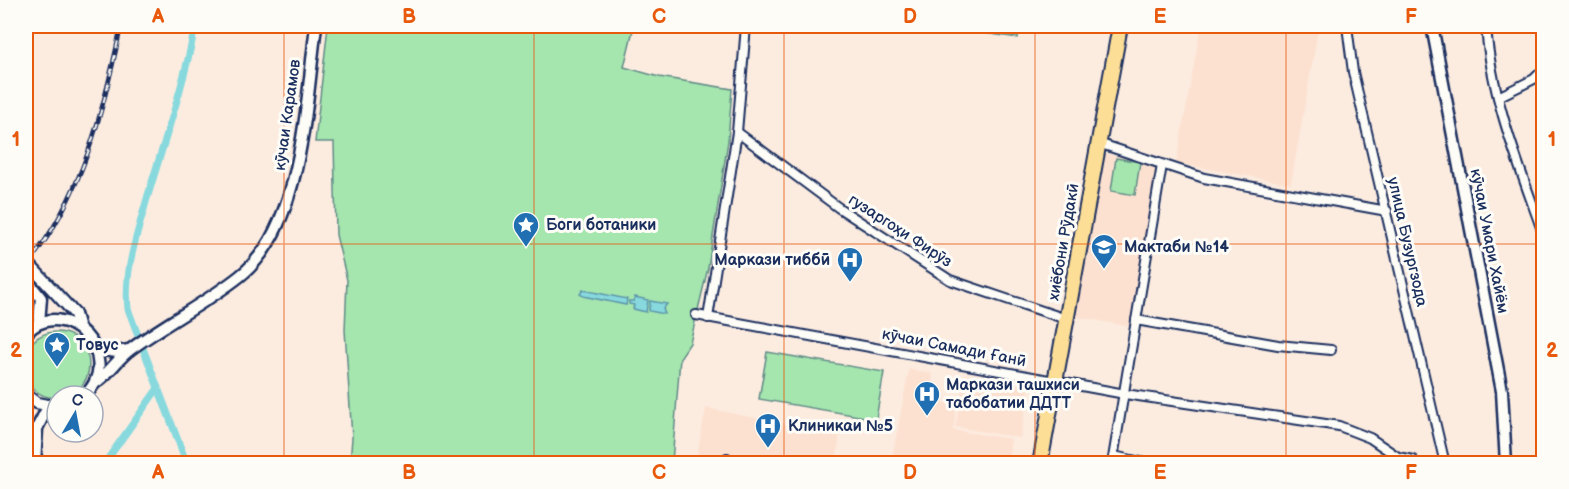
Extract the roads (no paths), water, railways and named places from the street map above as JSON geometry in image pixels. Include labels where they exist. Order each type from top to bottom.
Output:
[{"type":"highway","points":[[1040,464],[1051,380],[1108,64],[1111,26]]},
{"type":"highway","points":[[1108,64],[1120,26]]},
{"type":"highway","name":"хиёбони Рӯдакӣ","points":[[1062,318],[1098,143],[1097,125]]},
{"type":"highway","points":[[1030,464],[1051,380]]},
{"type":"main road","name":"кӯчаи Карамов","points":[[94,383],[104,378],[130,350],[242,275],[266,249],[279,226],[296,174],[316,26]]},
{"type":"main road","name":"кӯчаи Умари Хайём","points":[[1432,26],[1502,391],[1506,464]]},
{"type":"main road","points":[[26,261],[75,314],[79,328],[96,349],[98,372],[94,383]]},
{"type":"main road","points":[[26,279],[41,298],[39,323]]},
{"type":"main road","points":[[26,331],[39,323],[56,320],[79,328]]},
{"type":"main road","points":[[96,349],[117,352],[130,350]]},
{"type":"main road","points":[[26,395],[45,403]]},
{"type":"main road","points":[[34,464],[37,428],[45,418]]},
{"type":"street","points":[[708,318],[737,132],[746,26]]},
{"type":"street","name":"улица Бузургзода","points":[[1347,26],[1353,72],[1445,464]]},
{"type":"street","points":[[1486,26],[1489,65],[1498,98],[1544,236]]},
{"type":"street","points":[[1498,98],[1534,79],[1544,69]]},
{"type":"street","name":"гузаргоҳи Фирӯз","points":[[737,132],[839,208],[946,278],[1062,318]]},
{"type":"street","points":[[1098,143],[1204,177],[1387,211]]},
{"type":"street","points":[[1150,464],[1113,460],[1162,165]]},
{"type":"street","name":"кӯчаи Самади Ғанӣ","points":[[696,315],[1125,394],[1339,426],[1370,438],[1398,457],[1413,460]]},
{"type":"street","points":[[1136,320],[1278,345],[1331,350]]},
{"type":"water","points":[[583,290],[627,299],[626,305],[583,296],[580,294]]},
{"type":"water","points":[[635,297],[648,300],[646,312],[633,309],[634,305],[629,304],[629,301],[634,301]]},
{"type":"water","points":[[650,301],[667,304],[663,309],[665,314],[649,311]]},
{"type":"waterway","points":[[187,464],[128,309],[127,295],[129,268],[135,242],[179,93],[195,26]]},
{"type":"waterway","points":[[104,464],[158,388]]},
{"type":"railway","points":[[26,266],[62,212],[76,183],[98,121],[121,26]]},
{"type":"place","name":"Боги ботаники","points":[[526,248]]},
{"type":"place","name":"Мактаби №14","points":[[1104,270]]},
{"type":"place","name":"Маркази тиббӣ","points":[[850,283]]},
{"type":"place","name":"Товус","points":[[57,368]]},
{"type":"place","name":"Маркази ташхиси табобатии ДДТТ","points":[[927,417]]},
{"type":"place","name":"Клиникаи №5","points":[[768,449]]}]
